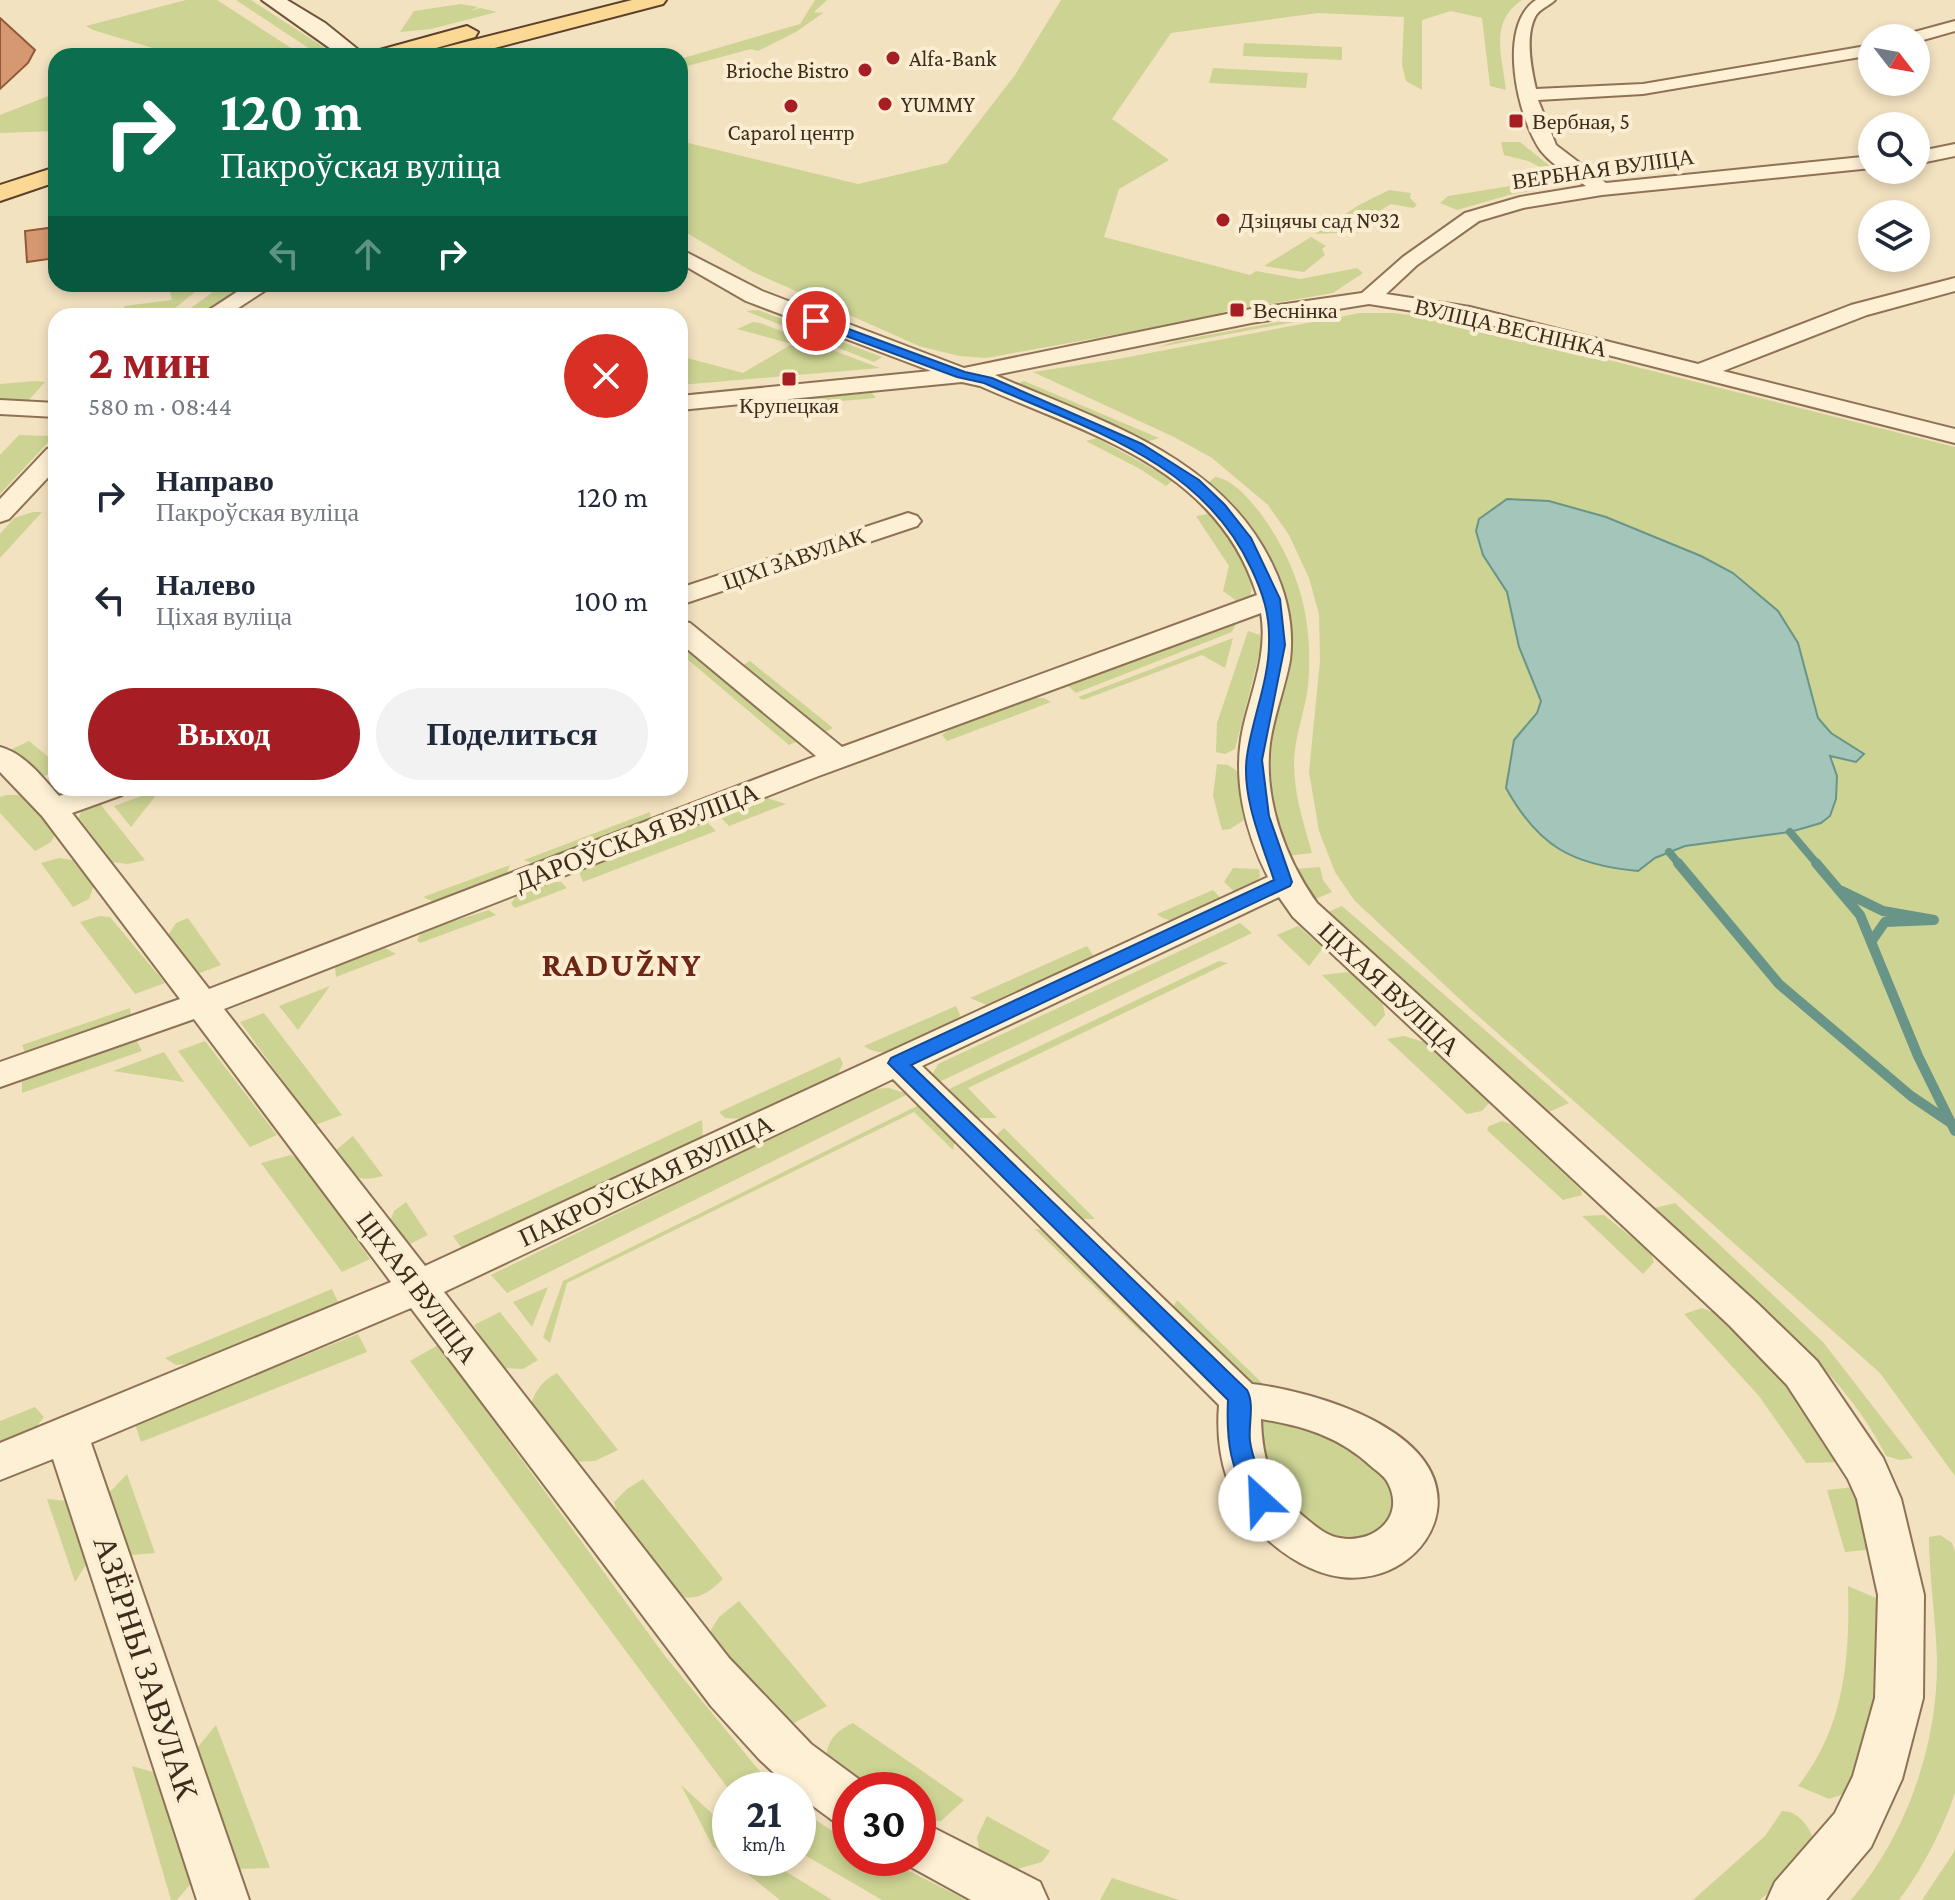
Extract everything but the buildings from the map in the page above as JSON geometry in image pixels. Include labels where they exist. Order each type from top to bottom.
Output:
[{"type":"main road","points":[[272,0],[318,27],[345,48]]},
{"type":"main road","points":[[300,0],[374,48]]},
{"type":"main road","points":[[412,48],[590,0]]},
{"type":"main road","points":[[469,48],[656,0]]},
{"type":"main road","points":[[0,177],[48,162]]},
{"type":"main road","points":[[0,193],[48,177]]},
{"type":"street","points":[[1547,0],[1529,13],[1522,34],[1534,123],[1547,145],[1558,156],[1612,188]]},
{"type":"street","points":[[1930,33],[1955,26]]},
{"type":"street","points":[[1528,95],[1643,89],[1858,52]]},
{"type":"street","points":[[1930,155],[1955,150]]},
{"type":"street","name":"ВЕРБНАЯ ВУЛІЦА","points":[[1369,298],[1410,261],[1472,217],[1520,203],[1612,188],[1858,163]]},
{"type":"street","name":"ЦІХАЯ ВУЛІЦА","points":[[688,259],[754,296],[962,375],[987,380],[1109,433],[1194,482],[1221,508],[1244,538],[1273,599],[1277,645],[1259,726],[1255,772],[1261,816],[1284,882],[1305,910],[1802,1373],[1867,1471],[1879,1499],[1901,1595],[1899,1698],[1877,1779],[1853,1830],[1793,1900]]},
{"type":"street","points":[[1699,372],[1859,310],[1955,284]]},
{"type":"street","points":[[224,308],[251,292]]},
{"type":"street","name":"ВУЛІЦА ВЕСНІНКА","points":[[688,402],[962,375],[1251,316],[1369,298],[1456,311],[1955,436]]},
{"type":"street","points":[[0,407],[48,410]]},
{"type":"street","points":[[0,514],[48,463]]},
{"type":"street","name":"ЦІХІ ЗАВУЛАК","points":[[688,594],[908,521]]},
{"type":"street","name":"ДАРОЎСКАЯ ВУЛІЦА","points":[[0,1075],[204,1004],[839,760],[1273,599]]},
{"type":"street","points":[[688,636],[839,760]]},
{"type":"street","name":"ЦІХАЯ ВУЛІЦА","points":[[0,756],[28,780],[53,809],[712,1673],[767,1736],[832,1792]]},
{"type":"street","points":[[53,809],[89,796]]},
{"type":"street","name":"ПАКРОЎСКАЯ ВУЛІЦА","points":[[0,1462],[360,1314],[1284,882]]},
{"type":"street","points":[[898,1063],[1241,1400],[1285,1404],[1333,1419],[1383,1449],[1408,1475],[1416,1507],[1413,1524],[1404,1538],[1390,1550],[1371,1557],[1343,1558],[1315,1549],[1293,1535],[1260,1500],[1242,1461],[1238,1436],[1241,1400]]},
{"type":"street","name":"АЗЁРНЫ ЗАВУЛАК","points":[[66,1436],[223,1900]]},
{"type":"street","points":[[936,1854],[1022,1900]]},
{"type":"green space","points":[[186,0],[217,0],[291,48],[153,48],[86,26]]},
{"type":"green space","points":[[236,0],[251,0],[325,48],[308,48]]},
{"type":"green space","points":[[815,0],[827,0],[814,12],[823,13],[796,32],[758,51],[751,49],[688,66],[688,57],[800,24]]},
{"type":"green space","points":[[1061,0],[1522,0],[1512,9],[1501,29],[1506,90],[1490,86],[1482,18],[1451,11],[1422,20],[1422,90],[1406,81],[1402,65],[1404,17],[1318,13],[1171,33],[1112,119],[1169,160],[1119,189],[1104,237],[1250,275],[1256,271],[1300,279],[1357,268],[1363,273],[1333,293],[986,358],[959,356],[919,346],[751,271],[688,234],[688,143],[858,184],[947,163],[1015,75]]},
{"type":"green space","points":[[461,4],[478,7],[470,11],[480,8],[497,12],[431,29],[400,32],[414,11]]},
{"type":"green space","points":[[1244,43],[1342,47],[1342,60],[1243,56]]},
{"type":"green space","points":[[1213,68],[1308,73],[1306,88],[1209,83]]},
{"type":"green space","points":[[48,96],[48,131],[0,133],[0,115]]},
{"type":"green space","points":[[1501,142],[1520,142],[1567,180],[1556,186],[1457,210],[1440,203],[1448,196],[1529,183],[1541,176],[1542,168],[1504,155]]},
{"type":"green space","points":[[1389,190],[1411,193],[1410,198],[1417,205],[1413,208],[1391,204],[1376,213],[1399,218],[1396,222],[1379,218],[1361,232],[1315,234],[1359,205]]},
{"type":"green space","points":[[1311,237],[1326,246],[1322,249],[1325,255],[1304,272],[1264,266]]},
{"type":"green space","points":[[170,292],[195,292],[175,308],[124,306],[172,300]]},
{"type":"green space","points":[[213,292],[234,292],[211,308],[191,308]]},
{"type":"green space","points":[[758,310],[882,357],[874,362],[746,311]]},
{"type":"green space","points":[[1335,311],[1336,314],[1332,315],[1159,347],[1176,341]]},
{"type":"green space","points":[[1360,313],[1445,319],[1955,447],[1955,1476],[1880,1373],[1467,1006],[1354,900],[1335,872],[1319,831],[1309,772],[1320,661],[1319,614],[1309,578],[1289,535],[1268,505],[1212,458],[1174,437],[1033,372]]},
{"type":"green space","points":[[753,322],[760,323],[880,368],[688,384],[688,358],[743,373],[792,344],[737,329]]},
{"type":"green space","points":[[1024,381],[1159,438],[1146,442],[1011,387]]},
{"type":"green space","points":[[45,382],[27,402],[0,401],[0,384]]},
{"type":"green space","points":[[872,393],[876,398],[761,408],[760,402]]},
{"type":"green space","points":[[19,435],[48,436],[48,442],[0,494],[0,455]]},
{"type":"green space","points":[[1097,438],[1173,480],[1166,486],[1086,441]]},
{"type":"green space","points":[[1215,477],[1235,486],[1261,514],[1285,554],[1301,595],[1309,639],[1309,662],[1307,696],[1294,754],[1294,776],[1312,853],[1287,856],[1268,785],[1272,739],[1291,638],[1289,615],[1274,568],[1258,540],[1243,518],[1208,483]]},
{"type":"green space","points":[[42,512],[0,558],[0,534],[14,518]]},
{"type":"green space","points":[[1208,514],[1223,530],[1246,565],[1252,588],[1250,597],[1238,602],[1223,591],[1229,566],[1196,516]]},
{"type":"green space","points":[[1236,623],[1232,632],[1076,693],[1067,685],[1216,627]]},
{"type":"green space","points":[[1248,631],[1260,635],[1261,648],[1235,749],[1225,754],[1216,752],[1217,723]]},
{"type":"green space","points":[[1233,638],[1225,668],[1202,655],[1083,700],[1078,697]]},
{"type":"green space","points":[[688,648],[802,739],[789,745],[688,660]]},
{"type":"green space","points":[[750,661],[833,728],[822,734],[742,666]]},
{"type":"green space","points":[[1033,698],[1051,702],[947,741],[942,735],[950,729]]},
{"type":"green space","points":[[29,741],[48,756],[48,774],[45,776],[10,750]]},
{"type":"green space","points":[[1217,764],[1228,765],[1240,773],[1244,820],[1230,829],[1222,830],[1213,796]]},
{"type":"green space","points":[[19,795],[56,833],[51,842],[35,851],[0,813],[0,797]]},
{"type":"green space","points":[[142,796],[155,796],[131,827],[114,806]]},
{"type":"green space","points":[[767,798],[786,804],[729,826],[720,817]]},
{"type":"green space","points":[[97,800],[145,860],[128,864],[112,862],[79,818],[81,811]]},
{"type":"green space","points":[[650,812],[651,824],[538,865],[524,860]]},
{"type":"green space","points":[[707,822],[716,831],[583,882],[579,872],[586,868]]},
{"type":"green space","points":[[59,858],[78,861],[94,885],[89,899],[73,907],[41,863]]},
{"type":"green space","points":[[510,865],[505,878],[437,903],[423,897]]},
{"type":"green space","points":[[1320,867],[1323,880],[1332,892],[1311,901],[1294,869]]},
{"type":"green space","points":[[1233,868],[1259,869],[1260,877],[1252,886],[1237,894],[1224,882]]},
{"type":"green space","points":[[549,882],[561,882],[567,888],[515,908],[511,904],[517,894]]},
{"type":"green space","points":[[1213,890],[1224,902],[1199,914],[1173,921],[1157,914]]},
{"type":"green space","points":[[1342,906],[1569,1103],[1542,1115],[1323,914]]},
{"type":"green space","points":[[489,910],[496,915],[420,943],[417,940],[422,931]]},
{"type":"green space","points":[[100,916],[110,917],[165,983],[135,994],[80,922]]},
{"type":"green space","points":[[188,918],[221,965],[195,975],[169,934],[176,923]]},
{"type":"green space","points":[[1240,923],[1252,933],[935,1084],[930,1079],[938,1064]]},
{"type":"green space","points":[[1298,926],[1323,948],[1309,966],[1277,935]]},
{"type":"green space","points":[[1087,946],[1093,955],[1088,963],[989,1006],[970,998]]},
{"type":"green space","points":[[383,947],[396,954],[336,977],[335,966]]},
{"type":"green space","points":[[1219,961],[1228,963],[968,1088],[997,1118],[972,1118],[945,1091]]},
{"type":"green space","points":[[1349,972],[1382,999],[1385,1015],[1375,1027],[1322,975]]},
{"type":"green space","points":[[330,986],[298,1030],[279,1006]]},
{"type":"green space","points":[[956,1006],[960,1015],[955,1024],[910,1047],[886,1052],[864,1046]]},
{"type":"green space","points":[[130,1008],[131,1019],[27,1057],[22,1045]]},
{"type":"green space","points":[[264,1013],[342,1115],[315,1125],[240,1022]]},
{"type":"green space","points":[[1404,1036],[1424,1042],[1489,1103],[1482,1111],[1467,1114],[1387,1039]]},
{"type":"green space","points":[[135,1038],[142,1051],[22,1093],[22,1082],[33,1074]]},
{"type":"green space","points":[[205,1041],[277,1135],[250,1147],[178,1051]]},
{"type":"green space","points":[[164,1052],[184,1082],[113,1071]]},
{"type":"green space","points":[[840,1057],[843,1064],[835,1079],[745,1119],[725,1118],[719,1112]]},
{"type":"green space","points":[[889,1088],[908,1094],[507,1293],[491,1275],[872,1089]]},
{"type":"green space","points":[[919,1105],[952,1135],[955,1141],[953,1150],[914,1112],[567,1283],[550,1343],[543,1337],[563,1281]]},
{"type":"green space","points":[[702,1120],[703,1141],[465,1253],[453,1236]]},
{"type":"green space","points":[[1502,1121],[1511,1124],[1581,1190],[1582,1195],[1563,1200],[1487,1130],[1489,1126]]},
{"type":"green space","points":[[1004,1128],[1095,1219],[1077,1219],[994,1137]]},
{"type":"green space","points":[[353,1136],[383,1176],[359,1178],[345,1166],[335,1151]]},
{"type":"green space","points":[[291,1155],[299,1160],[370,1259],[342,1272],[261,1163]]},
{"type":"green space","points":[[406,1202],[428,1235],[404,1247],[389,1224],[394,1211]]},
{"type":"green space","points":[[1675,1203],[1823,1342],[1913,1458],[1900,1460],[1886,1456],[1866,1421],[1811,1354],[1647,1210]]},
{"type":"green space","points":[[1604,1215],[1650,1252],[1654,1262],[1643,1274],[1582,1216]]},
{"type":"green space","points":[[1035,1229],[1051,1231],[1145,1324],[1143,1334]]},
{"type":"green space","points":[[548,1287],[532,1327],[513,1302]]},
{"type":"green space","points":[[332,1289],[341,1308],[199,1363],[176,1365],[165,1358]]},
{"type":"green space","points":[[1177,1300],[1262,1383],[1247,1384],[1172,1310]]},
{"type":"green space","points":[[1702,1308],[1741,1332],[1780,1374],[1842,1462],[1806,1463],[1759,1396],[1684,1314]]},
{"type":"green space","points":[[500,1312],[538,1360],[523,1369],[500,1368],[474,1325]]},
{"type":"green space","points":[[358,1334],[367,1352],[141,1442],[135,1424]]},
{"type":"green space","points":[[438,1345],[665,1656],[760,1772],[716,1772],[410,1361]]},
{"type":"green space","points":[[557,1373],[618,1450],[595,1461],[568,1462],[530,1408],[539,1387]]},
{"type":"green space","points":[[35,1407],[44,1417],[32,1432],[0,1445],[0,1421]]},
{"type":"green space","points":[[1286,1419],[1354,1445],[1397,1488],[1394,1532],[1358,1543],[1318,1531],[1303,1519],[1278,1487],[1253,1431],[1261,1421]]},
{"type":"green space","points":[[127,1474],[155,1553],[130,1555],[110,1492]]},
{"type":"green space","points":[[643,1479],[723,1579],[708,1592],[697,1597],[677,1596],[617,1514],[614,1502]]},
{"type":"green space","points":[[1854,1487],[1876,1549],[1845,1552],[1827,1490]]},
{"type":"green space","points":[[47,1499],[68,1501],[87,1563],[75,1582]]},
{"type":"green space","points":[[1940,1535],[1952,1543],[1955,1551],[1955,1793],[1931,1849],[1899,1900],[1851,1900],[1871,1875],[1903,1818],[1925,1756],[1936,1692],[1937,1660],[1929,1537]]},
{"type":"green space","points":[[1848,1586],[1888,1603],[1875,1718],[1847,1793],[1829,1799],[1798,1786],[1814,1763],[1835,1716],[1848,1639]]},
{"type":"green space","points":[[739,1601],[827,1706],[794,1723],[775,1718],[712,1637],[711,1630],[719,1617]]},
{"type":"green space","points":[[853,1723],[924,1772],[840,1772],[826,1763],[832,1738]]},
{"type":"green space","points":[[216,1725],[270,1868],[237,1869],[197,1748]]},
{"type":"green space","points":[[132,1766],[156,1773],[193,1881],[177,1900],[171,1900]]},
{"type":"green space","points":[[936,1781],[964,1800],[941,1821],[936,1821]]},
{"type":"green space","points":[[681,1785],[712,1813],[712,1845]]},
{"type":"green space","points":[[1782,1811],[1800,1818],[1812,1835],[1809,1851],[1781,1882],[1760,1900],[1693,1900],[1765,1836]]},
{"type":"green space","points":[[987,1816],[1050,1851],[1042,1862],[1017,1869],[979,1849],[977,1837]]},
{"type":"green space","points":[[816,1820],[832,1831],[832,1871],[816,1862]]},
{"type":"green space","points":[[1955,1849],[1955,1900],[1922,1900],[1954,1852]]},
{"type":"green space","points":[[750,1876],[793,1876],[832,1900],[780,1900]]},
{"type":"green space","points":[[841,1876],[919,1876],[967,1900],[882,1900]]},
{"type":"green space","points":[[1112,1878],[1179,1900],[1100,1900]]},
{"type":"water","points":[[1507,499],[1549,501],[1606,517],[1701,556],[1733,573],[1778,611],[1798,643],[1818,718],[1831,733],[1864,754],[1856,762],[1830,756],[1837,776],[1836,799],[1830,816],[1821,823],[1790,832],[1685,846],[1655,858],[1638,871],[1594,864],[1559,849],[1544,838],[1518,808],[1506,788],[1514,740],[1537,713],[1541,701],[1519,647],[1507,592],[1483,555],[1476,531],[1479,519]]},
{"type":"waterway","points":[[1790,832],[1818,865]]},
{"type":"waterway","points":[[1669,852],[1680,865]]},
{"type":"waterway","points":[[1678,863],[1779,984],[1911,1096],[1951,1123]]},
{"type":"waterway","points":[[1816,863],[1860,915],[1871,942]]},
{"type":"waterway","points":[[1842,891],[1883,911],[1934,920],[1885,922],[1871,942]]},
{"type":"waterway","points":[[1871,942],[1918,1056],[1955,1131]]},
{"type":"place","name":"Alfa-Bank","points":[[893,58]]},
{"type":"place","name":"Brioche Bistro","points":[[865,70]]},
{"type":"place","name":"YUMMY","points":[[885,104]]},
{"type":"place","name":"Caparol центр","points":[[791,106]]},
{"type":"place","name":"Вербная, 5","points":[[1516,121]]},
{"type":"place","name":"Дзіцячы сад №32","points":[[1223,220]]},
{"type":"place","name":"Веснінка","points":[[1237,310]]},
{"type":"place","name":"Крупецкая","points":[[789,379]]},
{"type":"district","name":"RADUŽNY","points":[[622,964]]},
{"type":"route","points":[[816,321],[962,375],[987,380],[1137,447],[1194,482],[1221,508],[1244,538],[1266,580],[1273,599],[1277,645],[1254,754],[1255,784],[1261,816],[1284,882],[898,1063],[1239,1397],[1238,1436],[1242,1461],[1260,1500]]}]
